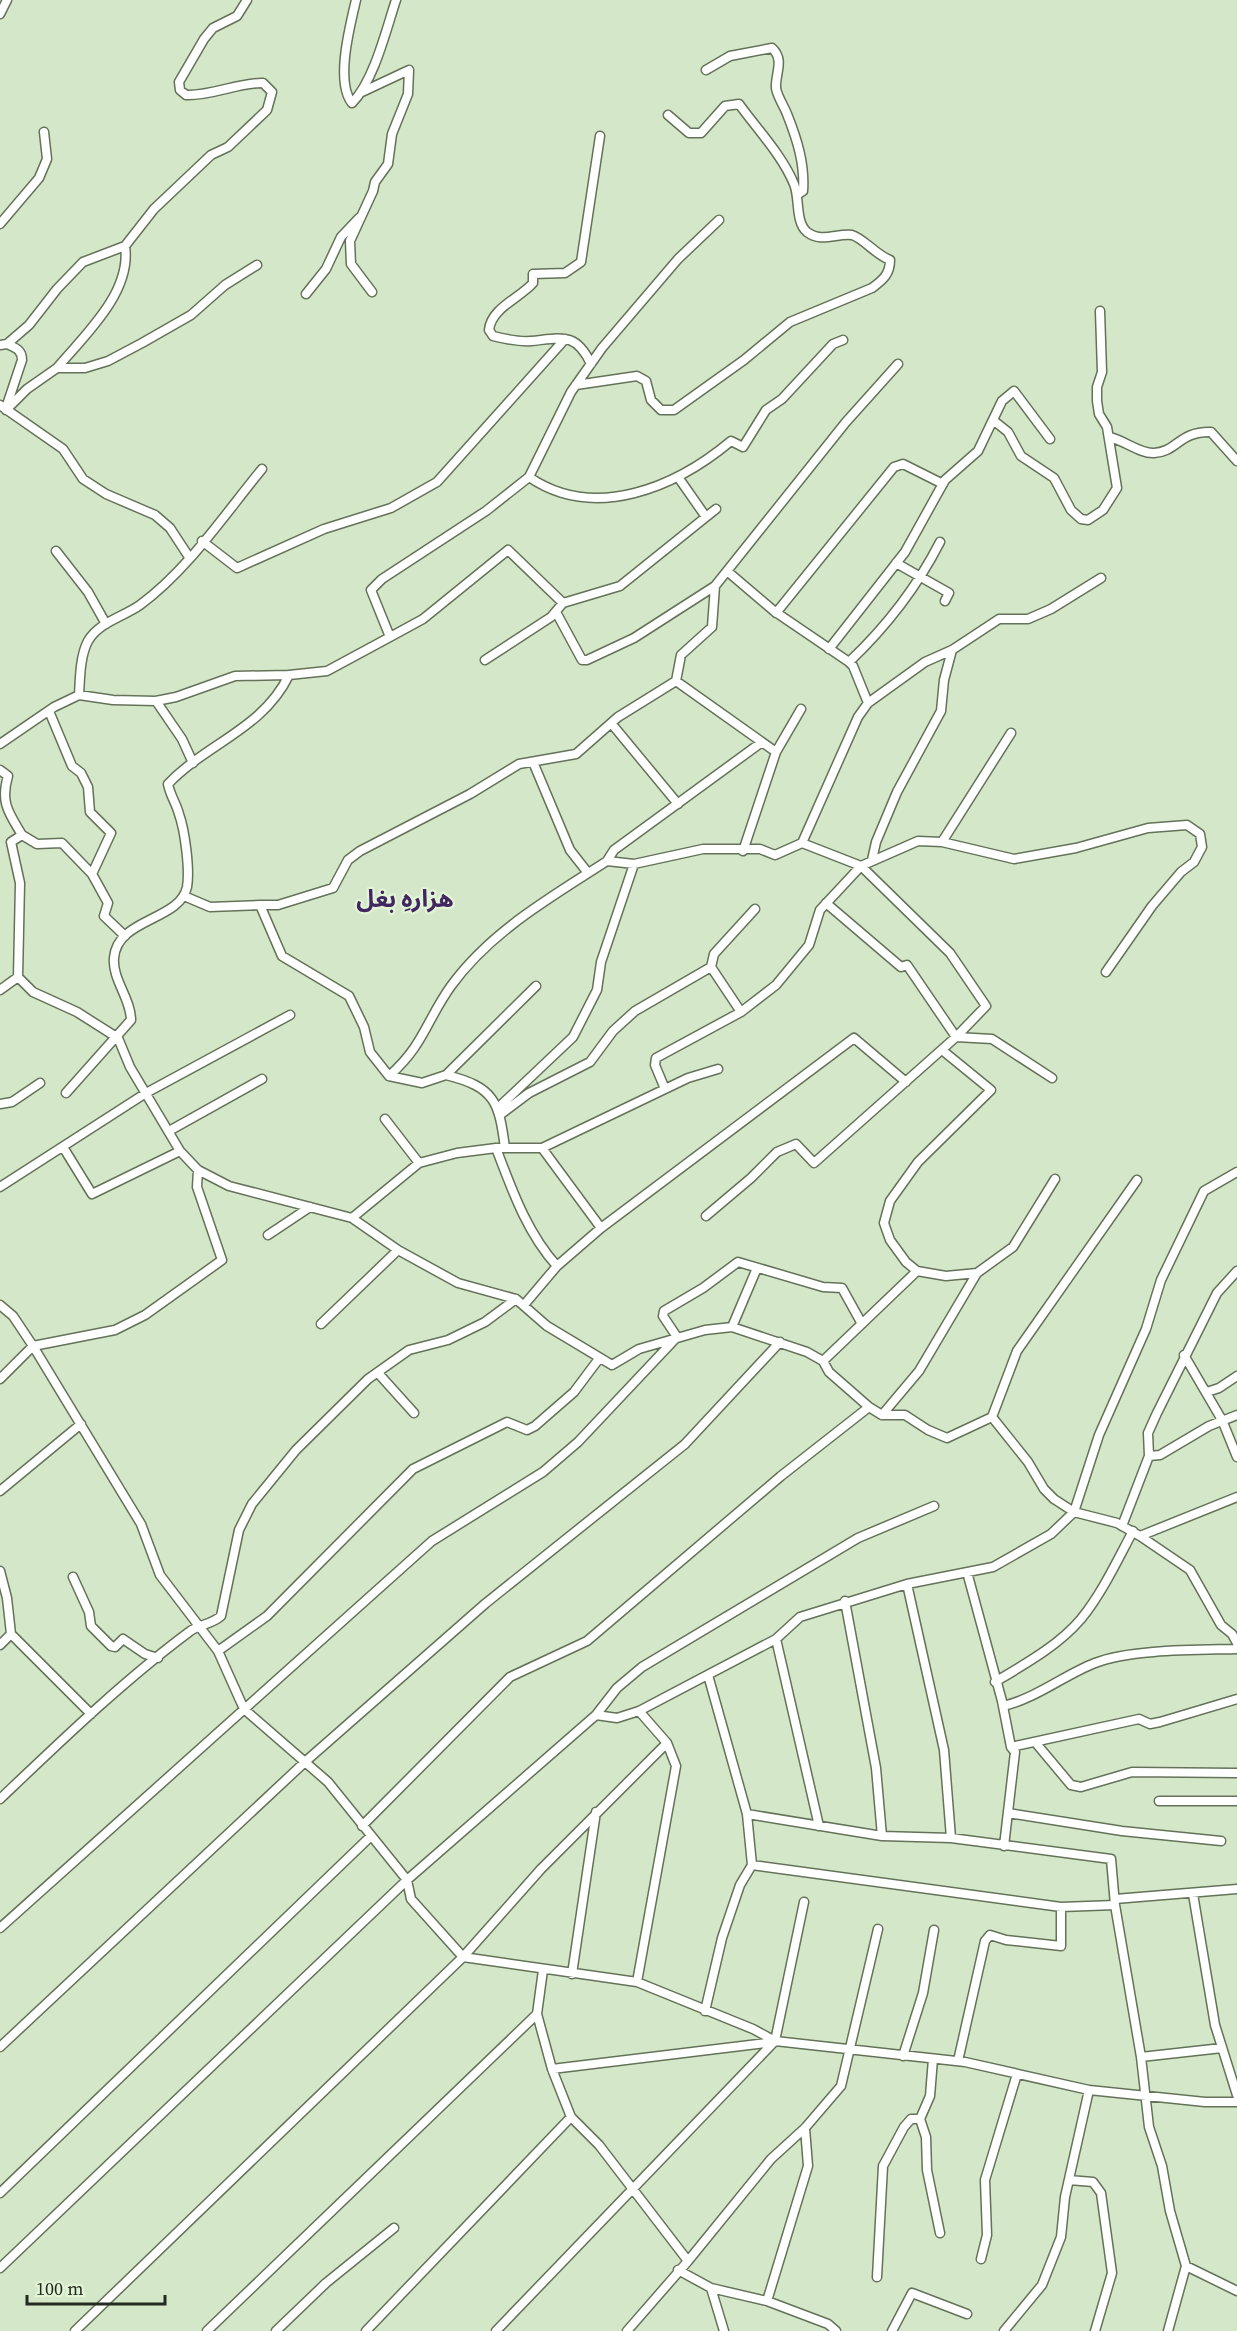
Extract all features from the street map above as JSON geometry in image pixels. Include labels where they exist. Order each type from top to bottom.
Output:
[{"type":"street","points":[[0,14],[7,0]]},
{"type":"street","points":[[4,344],[29,325],[57,289],[83,262],[125,246],[154,209],[211,155],[228,147],[267,110],[272,92],[263,83],[195,95],[186,95],[180,90],[179,82],[204,39],[213,28],[237,16],[247,0]]},
{"type":"street","points":[[356,0],[344,67],[345,95],[352,103],[362,92],[396,0]]},
{"type":"street","points":[[706,70],[730,56],[748,55],[760,49],[772,48],[777,53],[780,66],[776,88],[797,140],[805,174],[803,191],[797,195]]},
{"type":"street","points":[[362,92],[409,70],[408,94],[393,134],[388,164],[375,182],[350,241],[351,264],[372,292]]},
{"type":"street","points":[[576,385],[637,376],[646,381],[651,400],[661,410],[674,410],[744,360],[790,322],[852,298],[883,280],[890,270],[890,260],[872,251],[860,238],[851,235],[815,237],[807,232],[801,225],[797,195],[789,174],[739,104],[725,106],[701,133],[689,133],[668,115]]},
{"type":"street","points":[[0,224],[39,178],[47,159],[44,132]]},
{"type":"street","points":[[591,364],[583,349],[573,340],[529,341],[493,336],[489,330],[490,323],[500,311],[532,283],[533,274],[565,273],[581,262],[600,136]]},
{"type":"street","points":[[306,294],[326,269],[341,237],[362,216]]},
{"type":"street","points":[[390,638],[371,590],[382,579],[486,511],[529,477],[576,385],[591,364],[678,260],[719,220]]},
{"type":"street","points":[[3,407],[57,368],[95,328],[119,286],[127,259],[125,246]]},
{"type":"street","points":[[57,368],[86,368],[108,361],[191,315],[225,285],[257,265]]},
{"type":"street","points":[[993,420],[1008,432],[1021,456],[1054,478],[1071,510],[1081,519],[1088,520],[1102,510],[1117,488],[1107,427],[1099,414],[1097,401],[1097,387],[1102,372],[1100,311]]},
{"type":"street","points":[[202,541],[237,568],[324,529],[363,518],[409,499],[437,482],[451,469],[492,418],[565,339]]},
{"type":"street","points":[[529,477],[547,489],[595,500],[629,494],[678,477],[709,460],[731,441],[743,447],[765,410],[782,399],[833,344],[843,340]]},
{"type":"street","points":[[3,407],[22,360],[22,354],[17,348],[4,344]]},
{"type":"street","points":[[556,612],[574,648],[582,660],[587,660],[634,638],[715,586],[846,422],[898,364]]},
{"type":"street","points":[[829,649],[896,563],[943,484],[978,451],[1002,400],[1014,391],[1050,439]]},
{"type":"street","points":[[3,407],[63,448],[83,479],[106,494],[155,515],[170,528],[189,557]]},
{"type":"street","points":[[1109,437],[1120,439],[1151,453],[1164,452],[1190,433],[1211,432],[1237,461]]},
{"type":"street","points":[[776,612],[894,467],[903,464],[943,484]]},
{"type":"street","points":[[79,695],[81,666],[88,641],[106,624],[139,605],[168,582],[262,469]]},
{"type":"street","points":[[678,477],[706,517]]},
{"type":"street","points":[[485,660],[556,612],[563,603],[620,586],[716,509]]},
{"type":"street","points":[[849,662],[898,611],[922,577],[940,542]]},
{"type":"street","points":[[0,744],[49,711],[79,695],[113,700],[156,701],[176,697],[235,676],[289,675],[327,671],[423,619],[508,550],[563,603]]},
{"type":"street","points":[[56,551],[88,592],[106,624]]},
{"type":"street","points":[[896,563],[949,593],[945,601]]},
{"type":"street","points":[[727,571],[776,612],[849,662],[853,666],[868,703]]},
{"type":"street","points":[[607,861],[634,864],[703,849],[743,851],[760,849],[775,855],[802,843],[858,717],[868,703],[925,662],[952,650],[999,619],[1028,619],[1051,609],[1101,578]]},
{"type":"street","points":[[184,896],[210,907],[260,905],[278,904],[333,888],[348,860],[360,851],[471,794],[519,765],[576,754],[611,723],[676,681],[681,655],[712,627],[715,586]]},
{"type":"street","points":[[872,861],[876,842],[897,792],[941,711],[944,680],[952,650]]},
{"type":"street","points":[[66,1092],[118,1038],[132,1020],[131,1008],[113,959],[119,942],[177,904],[184,896],[188,885],[180,815],[168,784],[193,763],[240,732],[279,695],[289,675]]},
{"type":"street","points":[[676,681],[776,752]]},
{"type":"street","points":[[156,701],[182,739],[193,763]]},
{"type":"street","points":[[743,851],[776,752],[801,709]]},
{"type":"street","points":[[49,711],[72,766],[81,773],[88,787],[90,812],[111,833],[92,874]]},
{"type":"street","points":[[611,723],[678,804]]},
{"type":"street","points":[[942,842],[1011,733]]},
{"type":"street","points":[[388,1076],[407,1060],[450,988],[481,950],[522,916],[607,861],[614,850],[762,742]]},
{"type":"street","points":[[533,762],[570,850],[588,873]]},
{"type":"street","points":[[0,770],[8,776],[2,790],[3,803],[22,836],[37,844],[62,843],[92,874],[108,903],[104,915],[125,936]]},
{"type":"street","points":[[664,1089],[655,1065],[656,1059],[741,1012],[776,985],[809,945],[820,910],[861,866],[918,842],[942,842],[1014,860],[1076,848],[1148,828],[1187,825],[1200,834],[1202,848],[1194,862],[1181,872],[1152,906],[1106,972]]},
{"type":"street","points":[[22,836],[11,842],[20,883],[18,977],[33,992],[77,1012],[118,1038],[130,1067],[180,1151],[198,1170],[229,1185],[351,1218],[399,1250],[458,1283],[516,1299],[547,1326],[568,1337],[598,1360],[612,1365],[639,1349],[677,1337],[732,1327],[780,1342],[823,1362],[830,1372],[869,1407],[882,1415],[905,1415],[947,1438],[992,1417],[1017,1351],[1137,1180]]},
{"type":"street","points":[[706,1216],[777,1152],[796,1144],[814,1162],[942,1050],[986,1006],[950,953],[861,866],[802,843]]},
{"type":"street","points":[[500,1110],[573,1037],[597,990],[601,962],[634,864]]},
{"type":"street","points":[[826,903],[901,967],[907,965],[956,1037]]},
{"type":"street","points":[[260,905],[282,956],[349,996],[364,1027],[370,1052],[388,1076],[422,1083],[446,1076],[468,1080],[484,1092],[500,1110],[500,1148],[523,1215],[544,1252],[556,1266]]},
{"type":"street","points":[[741,1012],[711,967],[714,954],[755,909]]},
{"type":"street","points":[[500,1110],[590,1062],[613,1031],[635,1011],[711,967]]},
{"type":"street","points":[[0,990],[18,977]]},
{"type":"street","points":[[446,1076],[536,986]]},
{"type":"street","points":[[0,1187],[146,1093],[290,1015]]},
{"type":"street","points":[[956,1037],[992,1039],[1052,1078]]},
{"type":"street","points":[[524,1305],[556,1266],[601,1228],[854,1038],[906,1082]]},
{"type":"street","points":[[942,1050],[991,1090],[918,1162],[890,1201],[884,1223],[890,1240],[906,1262],[917,1271],[946,1276],[977,1273]]},
{"type":"street","points":[[351,1218],[419,1163],[457,1153],[500,1148],[542,1148],[664,1089],[718,1069]]},
{"type":"street","points":[[169,1131],[262,1079]]},
{"type":"street","points":[[0,1104],[12,1102],[40,1083]]},
{"type":"street","points":[[385,1119],[419,1163]]},
{"type":"street","points":[[63,1147],[92,1194],[180,1151]]},
{"type":"street","points":[[542,1148],[601,1228]]},
{"type":"street","points":[[0,1379],[33,1346],[115,1330],[145,1315],[222,1260],[197,1187],[198,1170]]},
{"type":"street","points":[[596,1715],[617,1718],[639,1711],[776,1639],[800,1617],[845,1601],[907,1584],[993,1567],[1052,1534],[1074,1512],[1099,1435],[1146,1329],[1161,1280],[1204,1191],[1237,1172]]},
{"type":"street","points":[[882,1415],[919,1371],[977,1273],[1013,1247],[1055,1179]]},
{"type":"street","points":[[268,1235],[309,1207]]},
{"type":"street","points":[[321,1324],[399,1250]]},
{"type":"street","points":[[677,1337],[663,1316],[664,1311],[703,1288],[738,1262],[823,1287],[842,1288],[862,1324]]},
{"type":"street","points":[[732,1327],[757,1268]]},
{"type":"street","points":[[823,1362],[917,1271]]},
{"type":"street","points":[[1122,1526],[1149,1456],[1148,1433],[1184,1355],[1217,1293],[1237,1271]]},
{"type":"street","points":[[0,1799],[91,1714],[191,1629],[214,1623],[221,1616],[239,1530],[252,1504],[296,1450],[368,1379],[409,1350],[448,1340],[485,1322],[516,1299]]},
{"type":"street","points":[[0,1305],[13,1316],[81,1424],[141,1524],[160,1575],[218,1651],[244,1709],[328,1782],[407,1880],[411,1899],[463,1957],[637,1982],[753,2029],[775,2042]]},
{"type":"street","points":[[0,1928],[432,1541],[543,1472],[569,1450],[677,1337]]},
{"type":"street","points":[[0,2047],[306,1761],[486,1603],[685,1444],[780,1342]]},
{"type":"street","points":[[1184,1355],[1222,1420],[1237,1457]]},
{"type":"street","points":[[218,1651],[267,1616],[413,1469],[507,1422],[528,1430],[535,1426],[574,1392],[598,1360]]},
{"type":"street","points":[[378,1373],[414,1413]]},
{"type":"street","points":[[1207,1392],[1219,1388],[1237,1376]]},
{"type":"street","points":[[363,1826],[510,1677],[587,1641],[781,1476],[869,1407]]},
{"type":"street","points":[[1149,1456],[1160,1455],[1181,1441],[1237,1415]]},
{"type":"street","points":[[992,1417],[1028,1462],[1044,1489],[1074,1512],[1122,1526],[1137,1534],[1190,1570],[1221,1625],[1235,1632],[1237,1643]]},
{"type":"street","points":[[0,1491],[81,1424]]},
{"type":"street","points":[[995,1682],[1039,1656],[1080,1620],[1137,1534],[1237,1497]]},
{"type":"street","points":[[0,2268],[407,1880],[596,1715],[617,1688],[642,1667],[858,1538],[934,1506]]},
{"type":"street","points":[[0,1571],[7,1598],[11,1634],[91,1714]]},
{"type":"street","points":[[967,1572],[1003,1706],[1011,1747],[1015,1752],[1004,1846]]},
{"type":"street","points":[[73,1577],[89,1612],[91,1626],[111,1646],[114,1647],[123,1639],[145,1654],[158,1658]]},
{"type":"street","points":[[907,1584],[944,1750],[951,1838]]},
{"type":"street","points":[[845,1601],[876,1768],[882,1836]]},
{"type":"street","points":[[0,1645],[11,1634]]},
{"type":"street","points":[[776,1639],[819,1826]]},
{"type":"street","points":[[1003,1706],[1036,1694],[1095,1662],[1176,1651],[1237,1649]]},
{"type":"street","points":[[705,2011],[722,1938],[740,1885],[752,1865],[747,1814],[708,1675]]},
{"type":"street","points":[[1011,1747],[1139,1719],[1150,1724],[1160,1722],[1237,1699]]},
{"type":"street","points":[[637,1982],[676,1766],[668,1743],[639,1711]]},
{"type":"street","points":[[1035,1742],[1071,1785],[1081,1787],[1132,1772],[1237,1773]]},
{"type":"street","points":[[75,2331],[463,1957],[541,1869],[668,1743]]},
{"type":"street","points":[[1159,1802],[1237,1801]]},
{"type":"street","points":[[572,1974],[596,1812]]},
{"type":"street","points":[[1008,1813],[1122,1832],[1221,1841]]},
{"type":"street","points":[[747,1814],[882,1836],[951,1838],[1111,1859],[1115,1902],[1147,2096],[1149,2127],[1162,2166],[1170,2211],[1186,2266],[1168,2331]]},
{"type":"street","points":[[0,2193],[371,1836]]},
{"type":"street","points":[[752,1865],[1061,1907],[1237,1889]]},
{"type":"street","points":[[1193,1894],[1207,1980],[1222,2048],[1237,2095]]},
{"type":"street","points":[[496,2331],[775,2042],[804,1902]]},
{"type":"street","points":[[958,2061],[985,1941],[990,1935],[1006,1940],[1061,1946],[1061,1907]]},
{"type":"street","points":[[627,2331],[688,2261],[771,2159],[805,2128],[841,2086],[878,1929]]},
{"type":"street","points":[[903,2056],[923,1993],[934,1930]]},
{"type":"street","points":[[543,1970],[537,2014],[552,2070],[571,2117],[599,2145],[634,2188],[688,2261]]},
{"type":"street","points":[[207,2331],[537,2014]]},
{"type":"street","points":[[552,2070],[775,2042],[958,2061],[1089,2090],[1205,2102],[1237,2102]]},
{"type":"street","points":[[1141,2057],[1222,2048]]},
{"type":"street","points":[[933,2059],[930,2096],[920,2119],[926,2137],[927,2170],[940,2233]]},
{"type":"street","points":[[981,2259],[987,2235],[985,2180],[1017,2074]]},
{"type":"street","points":[[1004,2331],[1042,2285],[1061,2237],[1069,2180],[1089,2090]]},
{"type":"street","points":[[366,2331],[571,2117]]},
{"type":"street","points":[[877,2277],[883,2166],[904,2127],[911,2119],[920,2119]]},
{"type":"street","points":[[767,2301],[808,2166],[805,2128]]},
{"type":"street","points":[[1069,2180],[1093,2182],[1101,2193],[1112,2273],[1095,2331]]},
{"type":"street","points":[[276,2331],[326,2283],[394,2228]]},
{"type":"street","points":[[1186,2266],[1220,2280],[1237,2291]]},
{"type":"street","points":[[678,2270],[711,2288],[767,2301],[828,2324],[836,2331]]},
{"type":"street","points":[[711,2288],[724,2331]]},
{"type":"street","points":[[892,2331],[912,2293],[967,2314]]},
{"type":"district","name":"هزارهِ بغل","points":[[405,899]]}]
